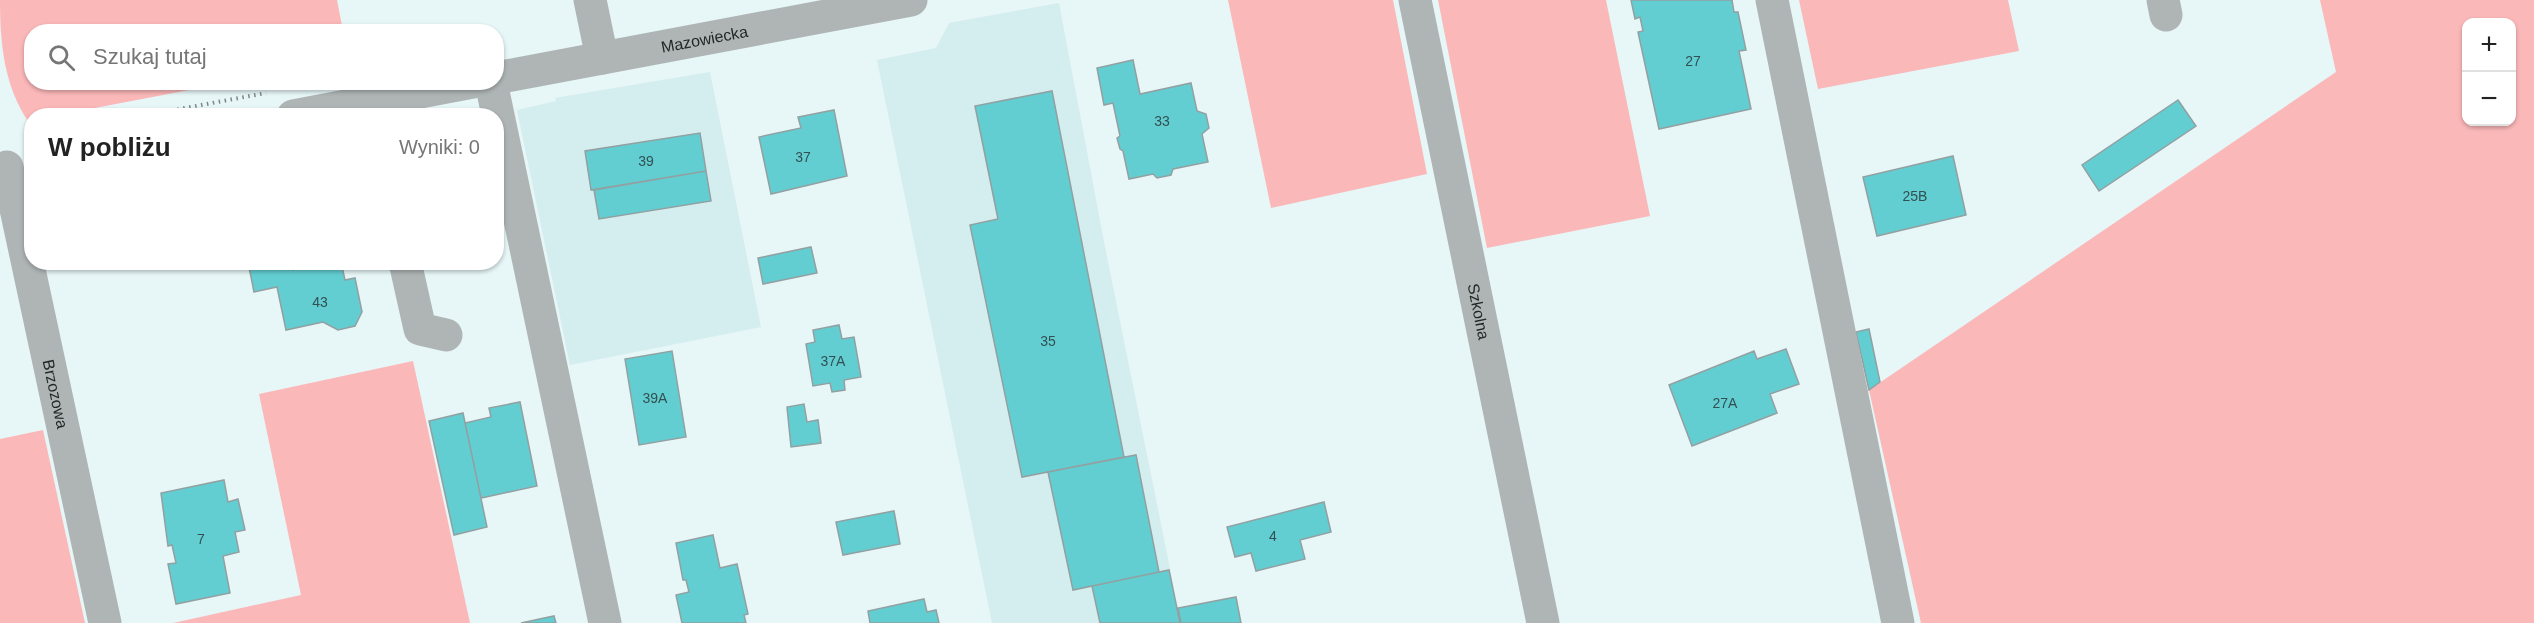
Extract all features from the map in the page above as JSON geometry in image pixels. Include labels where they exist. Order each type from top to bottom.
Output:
[{"type":"street","points":[[590,0],[602,58]]},
{"type":"street","name":"Mazowiecka","points":[[504,76],[872,4],[911,0]]},
{"type":"street","name":"Szkolna","points":[[1415,0],[1543,623]]},
{"type":"street","points":[[1772,0],[1898,623]]},
{"type":"street","points":[[284,103],[401,90]]},
{"type":"street","points":[[493,90],[496,108]]},
{"type":"street","points":[[504,144],[605,623]]},
{"type":"street","name":"Brzozowa","points":[[13,166],[24,221]]},
{"type":"street","name":"Brzozowa","points":[[34,270],[105,623]]},
{"type":"street","points":[[407,270],[420,329],[446,335]]},
{"type":"path","points":[[229,108],[284,103]]},
{"type":"shaded area","points":[[0,0],[337,0],[342,24],[24,24],[24,90],[189,90],[95,108],[24,108],[24,114],[9,78],[1,32]]},
{"type":"shaded area","points":[[1228,0],[1393,0],[1427,174],[1271,208]]},
{"type":"shaded area","points":[[1438,0],[1606,0],[1650,216],[1487,248]]},
{"type":"shaded area","points":[[1799,0],[2008,0],[2019,51],[1818,89]]},
{"type":"shaded area","points":[[2320,0],[2534,0],[2534,623],[1921,623],[1869,390],[2336,72]]},
{"type":"shaded area","points":[[1059,3],[1104,242],[1181,623],[992,623],[877,60],[936,48],[949,23]]},
{"type":"shaded area","points":[[710,72],[761,327],[570,365],[517,110],[556,101],[555,98]]},
{"type":"shaded area","points":[[413,361],[470,623],[173,623],[301,595],[259,394]]},
{"type":"shaded area","points":[[43,430],[85,623],[0,623],[0,439]]},
{"type":"building","points":[[1631,0],[1732,0],[1734,12],[1738,12],[1746,50],[1739,51],[1751,109],[1659,129],[1638,32],[1643,31],[1640,17],[1635,19]]},
{"type":"building","points":[[1133,60],[1140,94],[1191,83],[1197,111],[1206,114],[1209,128],[1202,134],[1208,162],[1173,169],[1171,175],[1157,178],[1153,174],[1129,179],[1123,151],[1120,149],[1117,138],[1120,136],[1113,103],[1104,105],[1097,68]]},
{"type":"building","points":[[1052,91],[1124,457],[1022,477],[970,225],[998,219],[975,106]]},
{"type":"building","points":[[2178,100],[2196,126],[2099,191],[2082,165]]},
{"type":"building","points":[[834,110],[847,176],[771,194],[759,137],[801,128],[798,117]]},
{"type":"building","points":[[700,133],[706,171],[591,190],[585,151]]},
{"type":"building","points":[[1953,156],[1966,215],[1877,236],[1863,177]]},
{"type":"building","points":[[706,171],[711,201],[599,219],[594,190]]},
{"type":"building","points":[[811,247],[817,273],[763,284],[758,258]]},
{"type":"building","points":[[250,270],[343,270],[345,280],[355,278],[362,312],[355,326],[338,330],[323,322],[286,330],[277,287],[254,292]]},
{"type":"building","points":[[839,325],[842,339],[854,337],[861,377],[844,380],[845,390],[832,392],[830,383],[813,386],[806,344],[815,342],[813,330]]},
{"type":"building","points":[[1869,329],[1880,382],[1869,390],[1856,332]]},
{"type":"building","points":[[1786,349],[1799,384],[1770,394],[1777,413],[1692,446],[1669,385],[1754,351],[1757,359]]},
{"type":"building","points":[[672,351],[686,437],[639,445],[625,359]]},
{"type":"building","points":[[520,402],[537,486],[481,498],[465,423],[491,417],[489,408]]},
{"type":"building","points":[[804,404],[807,422],[818,420],[821,443],[791,447],[787,407]]},
{"type":"building","points":[[463,413],[487,527],[454,535],[429,421]]},
{"type":"building","points":[[1136,455],[1159,572],[1073,590],[1048,472]]},
{"type":"building","points":[[224,480],[228,502],[238,499],[245,530],[235,532],[239,552],[223,556],[230,593],[176,604],[168,564],[176,563],[172,545],[168,546],[161,493]]},
{"type":"building","points":[[1324,502],[1331,532],[1300,540],[1305,559],[1256,571],[1251,553],[1235,557],[1227,527]]},
{"type":"building","points":[[894,511],[900,544],[843,555],[836,522]]},
{"type":"building","points":[[713,535],[720,568],[737,564],[748,614],[744,615],[746,623],[682,623],[676,595],[689,592],[686,580],[683,580],[676,543]]},
{"type":"building","points":[[1169,570],[1180,623],[1100,623],[1092,586]]},
{"type":"building","points":[[1236,597],[1241,623],[1181,623],[1178,608]]},
{"type":"building","points":[[924,599],[927,612],[936,610],[939,623],[870,623],[868,611]]},
{"type":"building","points":[[554,616],[556,623],[521,623]]}]
